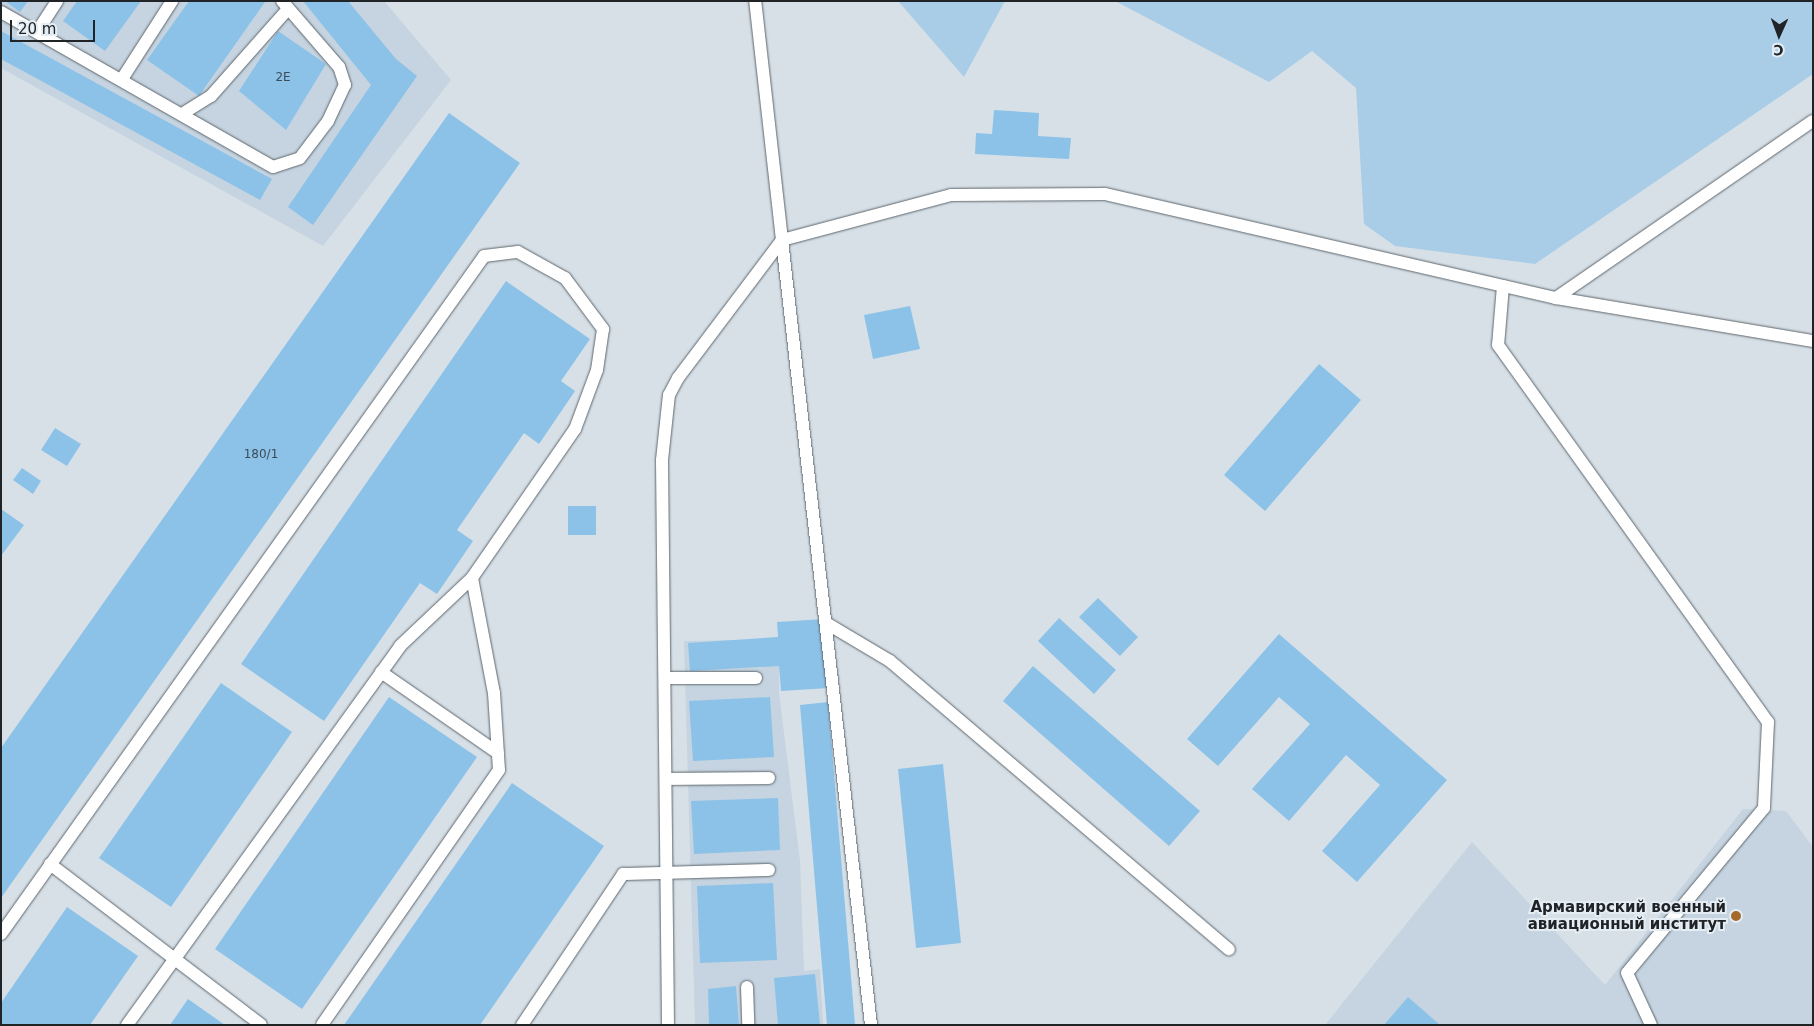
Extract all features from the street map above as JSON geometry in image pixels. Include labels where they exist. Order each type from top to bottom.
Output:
[{"type":"lane","points":[[37,32],[57,1]]},
{"type":"lane","points":[[122,79],[172,1]]},
{"type":"lane","points":[[755,1],[871,1025]]},
{"type":"lane","points":[[1,12],[122,79],[182,114],[273,167],[300,158],[328,121],[345,85],[339,67],[285,5],[211,96],[182,114]]},
{"type":"lane","points":[[1556,298],[1813,121]]},
{"type":"lane","points":[[668,1025],[665,874],[668,779],[662,460],[670,395],[678,378],[782,240],[951,195],[1105,194],[1556,298],[1813,341]]},
{"type":"lane","points":[[1,934],[484,256],[518,252],[565,278],[603,329],[598,370],[576,429],[472,578],[400,646],[174,956],[127,1025]]},
{"type":"lane","points":[[1503,286],[1498,345],[1768,722],[1764,808],[1627,973],[1650,1025]]},
{"type":"lane","points":[[322,1025],[500,770],[494,693],[472,578]]},
{"type":"lane","points":[[826,622],[890,661],[1229,950]]},
{"type":"lane","points":[[381,672],[498,753]]},
{"type":"lane","points":[[666,678],[756,678]]},
{"type":"lane","points":[[668,779],[769,778]]},
{"type":"lane","points":[[50,864],[174,956],[261,1025]]},
{"type":"lane","points":[[522,1025],[623,874],[768,870]]},
{"type":"lane","points":[[747,987],[748,1025]]},
{"type":"shaded area","points":[[1,1],[384,1],[451,80],[323,246],[1,68]]},
{"type":"shaded area","points":[[898,1],[1005,1],[964,77]]},
{"type":"shaded area","points":[[1115,1],[1813,1],[1813,74],[1535,264],[1395,246],[1364,224],[1356,88],[1312,51],[1269,82]]},
{"type":"shaded area","points":[[739,640],[779,666],[779,693],[800,861],[804,971],[820,969],[823,1025],[695,1025],[684,641]]},
{"type":"shaded area","name":"Армавирский военный авиационный институт","points":[[1743,809],[1786,811],[1813,847],[1813,1025],[1325,1025],[1472,842],[1605,985]]},
{"type":"building","points":[[5,1],[28,1],[20,12]]},
{"type":"building","points":[[77,1],[141,1],[105,51],[63,21]]},
{"type":"building","points":[[189,1],[265,2],[199,96],[147,60]]},
{"type":"building","points":[[303,1],[348,1],[396,59],[417,76],[313,225],[288,207],[371,85]]},
{"type":"building","points":[[1,31],[272,179],[260,200],[1,59]]},
{"type":"building","points":[[278,31],[326,64],[286,130],[239,91]]},
{"type":"building","points":[[994,110],[1039,113],[1038,136],[1071,138],[1069,159],[975,154],[976,133],[992,134]]},
{"type":"building","points":[[449,113],[520,163],[1,898],[1,748]]},
{"type":"building","points":[[506,281],[590,339],[561,381],[575,391],[539,444],[524,433],[457,530],[473,541],[437,594],[420,583],[324,721],[241,664]]},
{"type":"building","points":[[910,306],[920,349],[873,359],[864,315]]},
{"type":"building","points":[[1319,364],[1361,400],[1265,511],[1224,475]]},
{"type":"building","points":[[55,428],[81,444],[67,466],[41,450]]},
{"type":"building","points":[[22,468],[41,481],[33,494],[13,480]]},
{"type":"building","points":[[568,506],[596,506],[596,535],[568,535]]},
{"type":"building","points":[[1,509],[24,525],[1,556]]},
{"type":"building","points":[[1098,598],[1138,637],[1120,656],[1079,617]]},
{"type":"building","points":[[1059,618],[1116,670],[1094,694],[1038,641]]},
{"type":"building","points":[[824,619],[829,688],[781,691],[779,666],[690,671],[688,643],[778,637],[777,622]]},
{"type":"building","points":[[1279,634],[1447,780],[1357,882],[1322,851],[1380,785],[1346,755],[1289,821],[1252,789],[1310,724],[1279,697],[1218,766],[1187,739]]},
{"type":"building","points":[[1033,666],[1200,811],[1169,846],[1003,701]]},
{"type":"building","points":[[221,683],[292,732],[171,907],[99,858]]},
{"type":"building","points":[[389,697],[477,757],[302,1009],[215,949]]},
{"type":"building","points":[[770,697],[774,757],[693,761],[689,701]]},
{"type":"building","points":[[828,702],[855,1025],[827,1025],[800,705]]},
{"type":"building","points":[[943,764],[961,943],[916,948],[898,769]]},
{"type":"building","points":[[512,783],[604,846],[480,1025],[344,1025]]},
{"type":"building","points":[[778,798],[780,850],[694,854],[691,801]]},
{"type":"building","points":[[773,883],[777,960],[700,963],[697,886]]},
{"type":"building","points":[[67,907],[138,956],[90,1025],[1,1025],[1,1003]]},
{"type":"building","points":[[815,974],[820,1025],[778,1025],[774,978]]},
{"type":"building","points":[[736,986],[739,1025],[709,1025],[708,989]]},
{"type":"building","points":[[1408,997],[1440,1025],[1384,1025]]},
{"type":"building","points":[[188,999],[225,1025],[170,1025]]},
{"type":"place","name":"Армавирский военный авиационный институт","points":[[1736,916]]}]
